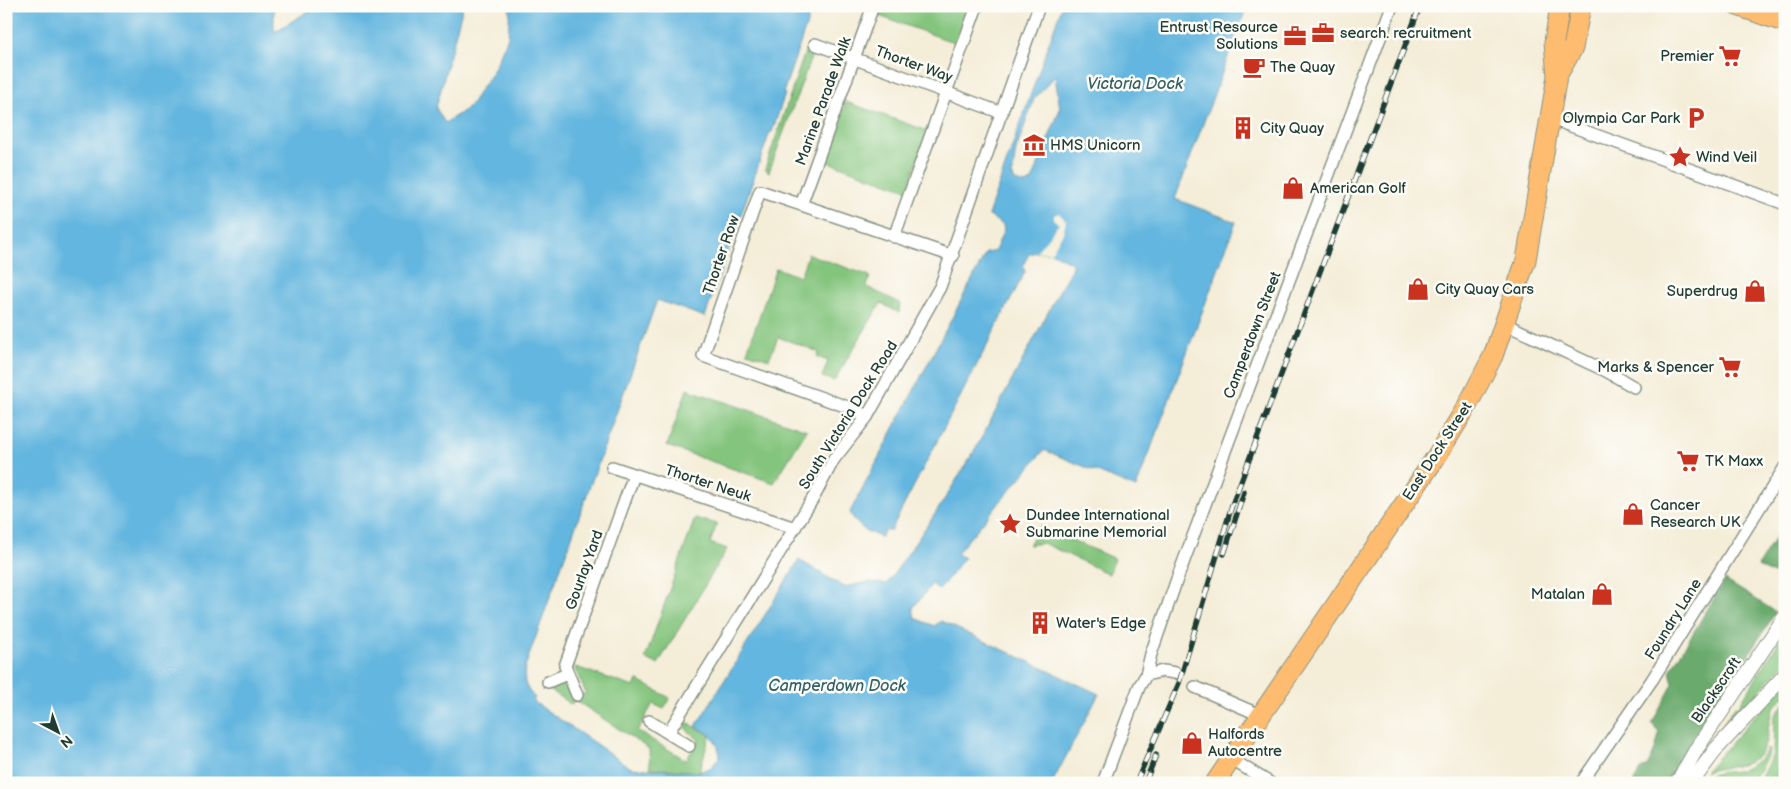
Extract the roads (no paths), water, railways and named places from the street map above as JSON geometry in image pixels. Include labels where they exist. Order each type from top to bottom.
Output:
[{"type":"highway","name":"East Dock Street","points":[[1215,783],[1441,449],[1494,356],[1526,260],[1557,76],[1554,42],[1560,6]]},
{"type":"highway","name":"East Dock Street","points":[[1557,76],[1573,48],[1584,8]]},
{"type":"main road","points":[[1736,6],[1785,23]]},
{"type":"street","name":"Marine Parade Walk","points":[[801,205],[873,6]]},
{"type":"street","points":[[894,237],[977,6]]},
{"type":"street","name":"South Victoria Dock Road","points":[[668,733],[795,528],[834,459],[867,417],[921,324],[953,256],[1040,6]]},
{"type":"street","name":"Camperdown Street","points":[[1103,783],[1139,687],[1146,676],[1151,654],[1180,570],[1392,6]]},
{"type":"street","name":"Thorter Way","points":[[815,44],[1002,113]]},
{"type":"street","points":[[1549,118],[1785,204]]},
{"type":"street","name":"Thorter Row","points":[[867,417],[856,410],[703,356],[760,191],[953,256]]},
{"type":"street","points":[[1505,324],[1606,371],[1634,387]]},
{"type":"street","name":"Thorter Neuk","points":[[612,467],[795,528]]},
{"type":"street","name":"Foundry Lane","points":[[1581,783],[1652,680],[1785,467]]},
{"type":"street","name":"Gourlay Yard","points":[[567,674],[566,666],[634,475]]},
{"type":"street","name":"Blackscroft","points":[[1677,783],[1697,748],[1785,617]]},
{"type":"street","points":[[1146,676],[1163,671],[1175,673]]},
{"type":"street","points":[[548,682],[567,674],[578,695]]},
{"type":"street","points":[[1691,783],[1706,762],[1785,675]]},
{"type":"street","points":[[1195,688],[1260,715]]},
{"type":"street","points":[[649,721],[689,746]]},
{"type":"street","points":[[1231,759],[1270,783]]},
{"type":"water","points":[[6,6],[274,6],[274,32],[317,6],[463,6],[436,108],[445,123],[469,107],[494,69],[508,37],[510,6],[813,6],[783,93],[785,94],[772,132],[770,132],[705,317],[657,300],[525,667],[524,676],[529,691],[535,698],[533,701],[631,768],[699,772],[712,767],[720,756],[715,741],[696,726],[799,560],[844,587],[869,582],[887,584],[937,511],[975,450],[1072,267],[1072,263],[1051,252],[1029,254],[1023,265],[1025,272],[891,530],[885,530],[881,537],[862,528],[850,512],[986,253],[995,251],[1004,229],[1003,225],[988,215],[1062,6],[1247,6],[1175,199],[1236,222],[1136,488],[1044,450],[957,553],[964,558],[939,590],[932,584],[913,608],[915,618],[934,626],[941,621],[1099,694],[1052,783],[6,783]],"holes":[[[1055,76],[1060,109],[1032,181],[1025,184],[1015,181],[1012,175],[1016,150],[1034,99]]]},
{"type":"railway","points":[[1136,783],[1179,683],[1232,505],[1420,6]]},
{"type":"railway","points":[[1224,554],[1244,492]]},
{"type":"railway","points":[[1145,783],[1156,755]]},
{"type":"place","name":"search. recruitment","points":[[1323,33]]},
{"type":"place","name":"Entrust Resource Solutions","points":[[1295,36]]},
{"type":"place","name":"Premier","points":[[1730,56]]},
{"type":"place","name":"The Quay","points":[[1254,67]]},
{"type":"place","name":"Olympia Car Park","points":[[1696,118]]},
{"type":"place","name":"City Quay","points":[[1243,128]]},
{"type":"place","name":"HMS Unicorn","points":[[1034,145]]},
{"type":"place","name":"Wind Veil","points":[[1680,157]]},
{"type":"place","name":"American Golf","points":[[1293,188]]},
{"type":"place","name":"City Quay Cars","points":[[1418,289]]},
{"type":"place","name":"Superdrug","points":[[1755,291]]},
{"type":"place","name":"Marks & Spencer","points":[[1730,367]]},
{"type":"place","name":"TK Maxx","points":[[1688,461]]},
{"type":"place","name":"Cancer Research UK","points":[[1633,514]]},
{"type":"place","name":"Dundee International Submarine Memorial","points":[[1010,524]]},
{"type":"place","name":"Matalan","points":[[1602,594]]},
{"type":"place","name":"Water's Edge","points":[[1040,623]]},
{"type":"place","name":"Halfords Autocentre","points":[[1192,743]]},
{"type":"water label","name":"Victoria Dock","points":[[1135,83]]},
{"type":"water label","name":"Camperdown Dock","points":[[837,685]]}]
